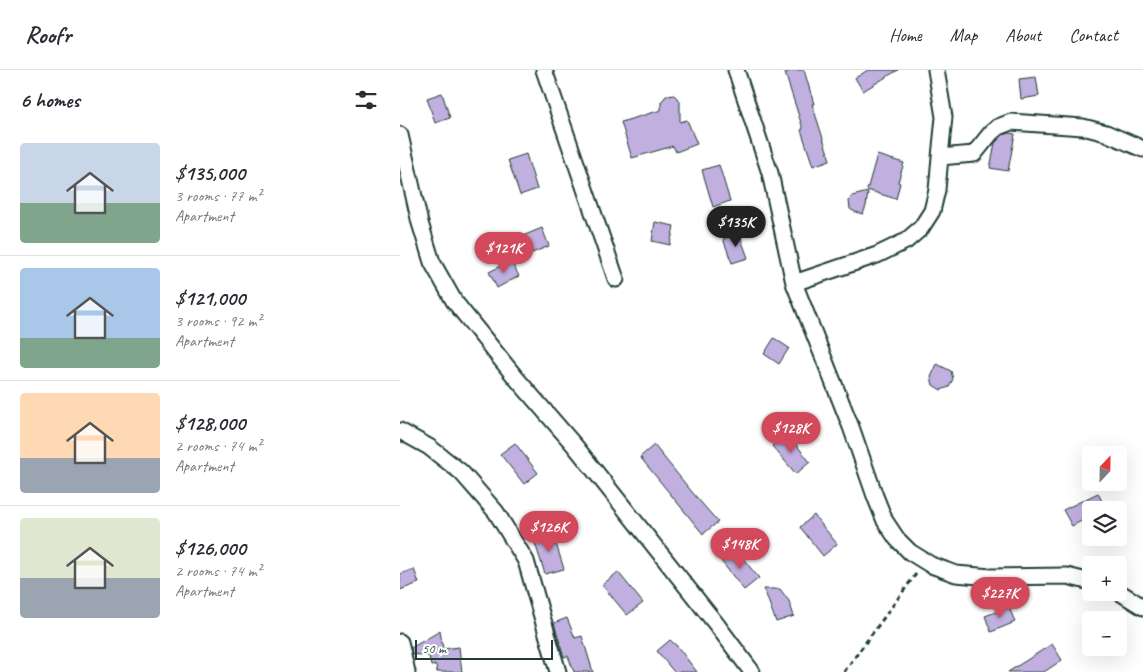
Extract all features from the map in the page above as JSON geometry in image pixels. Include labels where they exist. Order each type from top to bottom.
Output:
[{"type":"street","points":[[544,70],[616,279]]},
{"type":"street","points":[[736,70],[770,173],[794,283],[851,427],[885,521],[897,539],[910,552],[931,565],[956,574],[991,577],[1067,576],[1082,580]]},
{"type":"street","points":[[794,283],[877,255],[906,241],[921,228],[932,211],[937,190],[944,117],[936,70]]},
{"type":"street","points":[[940,157],[974,154],[991,133],[998,127],[1011,122],[1083,127],[1106,133],[1143,149]]},
{"type":"street","points":[[400,135],[420,223],[432,262],[454,301],[516,378],[575,446],[752,672]]},
{"type":"street","points":[[400,431],[429,447],[462,472],[496,512],[526,561],[558,672]]},
{"type":"street","points":[[1127,597],[1143,607]]},
{"type":"street","points":[[400,642],[407,672]]},
{"type":"path","points":[[844,672],[925,561]]},
{"type":"building","points":[[793,70],[804,70],[814,104],[812,104],[830,160],[813,166],[785,73]]},
{"type":"building","points":[[868,70],[898,70],[863,91],[855,78]]},
{"type":"building","points":[[1036,77],[1039,96],[1021,99],[1019,79]]},
{"type":"building","points":[[442,93],[450,118],[435,123],[427,98]]},
{"type":"building","points":[[674,95],[680,101],[680,122],[687,120],[697,144],[676,152],[673,146],[632,158],[621,122],[661,110],[661,102],[666,96]]},
{"type":"building","points":[[1015,134],[1008,171],[990,168],[995,143],[1003,135]]},
{"type":"building","points":[[526,154],[537,189],[520,195],[508,160]]},
{"type":"building","points":[[877,155],[904,163],[898,182],[900,183],[896,199],[867,190]]},
{"type":"building","points":[[719,165],[730,201],[713,207],[702,170]]},
{"type":"building","points":[[868,192],[863,214],[850,209],[849,201],[852,196]]},
{"type":"building","points":[[655,222],[674,226],[670,245],[652,241]]},
{"type":"building","points":[[542,228],[549,246],[532,253],[525,235]]},
{"type":"building","points":[[739,233],[748,258],[732,263],[723,239]]},
{"type":"building","points":[[511,261],[519,276],[497,288],[489,272]]},
{"type":"building","points":[[774,338],[789,348],[779,364],[764,354]]},
{"type":"building","points":[[937,364],[951,371],[953,379],[949,387],[941,390],[933,385],[931,377]]},
{"type":"building","points":[[787,433],[810,462],[796,474],[772,446]]},
{"type":"building","points":[[515,443],[538,473],[524,484],[500,454]]},
{"type":"building","points":[[654,445],[718,522],[703,534],[640,457]]},
{"type":"building","points":[[1098,493],[1102,501],[1082,501],[1082,521],[1072,526],[1063,510]]},
{"type":"building","points":[[814,515],[837,544],[823,556],[800,527]]},
{"type":"building","points":[[552,531],[564,569],[545,574],[533,537]]},
{"type":"building","points":[[735,549],[759,578],[744,590],[721,561]]},
{"type":"building","points":[[414,569],[419,583],[400,590],[400,574]]},
{"type":"building","points":[[618,572],[643,603],[627,615],[602,585]]},
{"type":"building","points":[[764,589],[780,589],[789,601],[794,616],[776,622]]},
{"type":"building","points":[[1009,607],[1015,622],[991,632],[985,616]]},
{"type":"building","points":[[567,618],[575,638],[582,636],[593,672],[574,672],[568,656],[564,657],[554,623]]},
{"type":"building","points":[[440,631],[443,649],[459,647],[462,672],[437,672],[436,665],[431,666],[429,656],[412,654],[411,648]]},
{"type":"building","points":[[670,640],[697,672],[674,672],[657,651]]},
{"type":"building","points":[[1052,644],[1062,660],[1044,672],[1008,672]]}]
